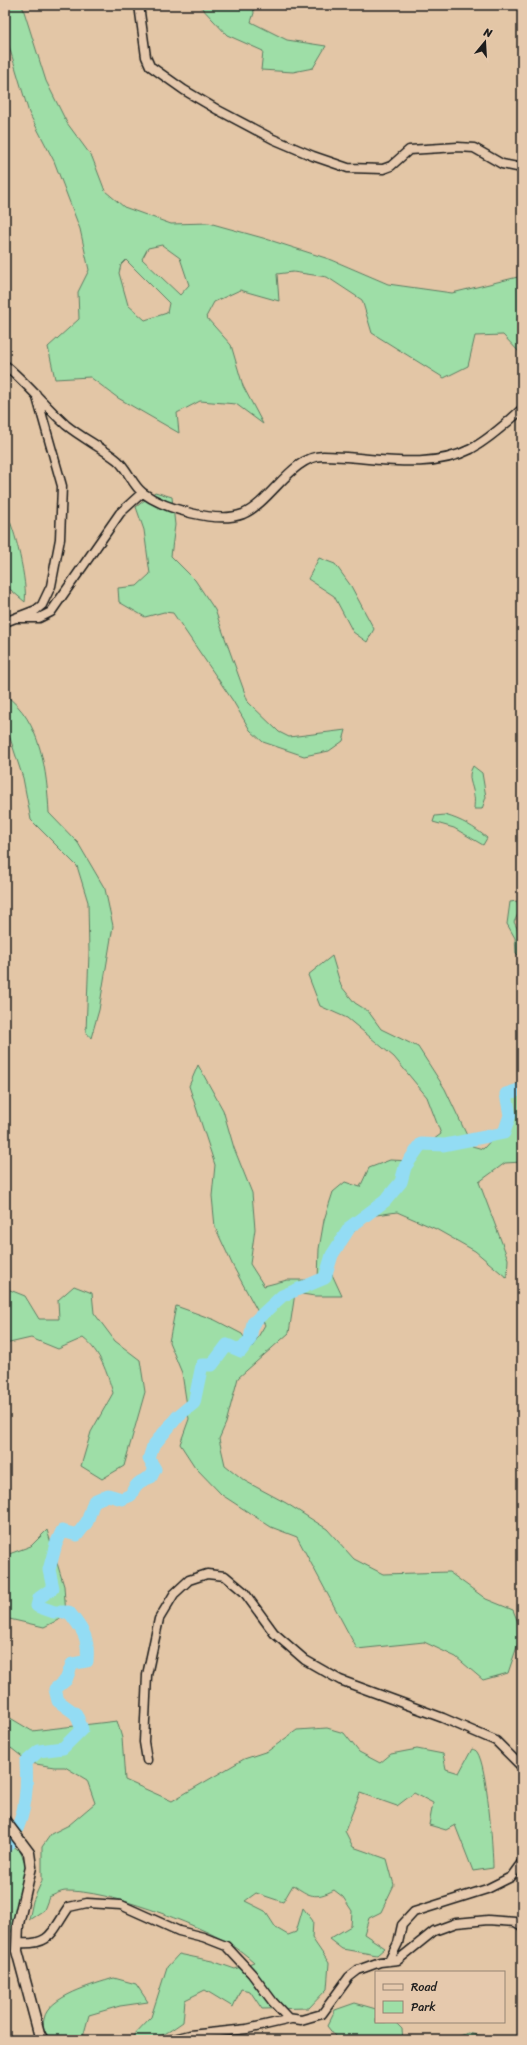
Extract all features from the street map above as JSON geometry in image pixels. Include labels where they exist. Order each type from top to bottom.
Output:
[{"type":"street","points":[[138,5],[146,57],[150,66],[184,90],[218,110],[273,139],[313,156],[348,168],[383,169],[391,166],[409,150],[458,146],[474,148],[502,164],[522,168]]},
{"type":"street","points":[[5,365],[36,393],[68,426],[123,466],[142,493],[166,505],[209,517],[235,516],[259,505],[294,470],[309,459],[321,456],[386,461],[445,458],[457,455],[476,446],[522,409]]},
{"type":"street","points":[[5,622],[36,610],[44,601],[53,579],[60,540],[62,486],[36,393]]},
{"type":"street","points":[[5,617],[39,618],[50,612],[120,514],[142,493]]},
{"type":"street","points":[[147,1760],[144,1742],[147,1675],[159,1619],[174,1594],[189,1580],[207,1574],[225,1576],[244,1592],[274,1633],[305,1660],[340,1680],[443,1718],[496,1741],[522,1767]]},
{"type":"street","points":[[5,1821],[28,1853],[31,1868],[18,1924],[17,1951],[32,2002],[39,2033],[43,2040]]},
{"type":"street","points":[[389,1961],[398,1943],[402,1925],[414,1912],[487,1889],[511,1877],[522,1862]]},
{"type":"street","points":[[18,1944],[32,1944],[50,1937],[69,1907],[87,1903],[121,1906],[179,1931],[203,1937],[226,1946],[252,1974],[273,2002],[288,2018],[291,2019]]},
{"type":"street","points":[[170,2040],[190,2035],[246,2029],[291,2019],[301,2020],[322,2014],[349,1977],[358,1970],[380,1962],[398,1960],[434,1931],[456,1923],[488,1920],[515,1922],[522,1926]]},
{"type":"green space","points":[[5,5],[22,5],[46,81],[67,123],[92,157],[105,191],[124,207],[171,224],[209,223],[263,238],[332,260],[388,284],[452,293],[522,276],[522,355],[503,335],[475,336],[468,366],[444,378],[372,333],[362,300],[327,277],[293,272],[277,274],[279,301],[240,290],[214,302],[206,317],[231,345],[243,386],[263,424],[236,404],[200,401],[177,413],[179,433],[118,398],[90,377],[55,379],[48,347],[79,319],[78,292],[89,270],[80,229],[54,161],[29,113],[5,33]],"holes":[[[162,245],[180,258],[189,285],[180,295],[142,259],[148,248]],[[126,260],[169,303],[167,313],[145,320],[128,305],[119,273],[121,265]]]},
{"type":"green space","points":[[199,5],[253,5],[254,13],[251,22],[287,40],[326,46],[313,68],[293,72],[261,70],[263,51],[227,35]]},
{"type":"green space","points":[[155,492],[172,497],[175,525],[171,556],[195,580],[215,610],[248,702],[279,732],[289,737],[346,730],[343,741],[329,751],[304,756],[263,742],[250,730],[233,701],[173,613],[164,612],[145,617],[119,602],[118,588],[137,586],[150,574],[144,530],[136,507]]},
{"type":"green space","points":[[5,512],[13,529],[23,569],[25,602],[5,585]]},
{"type":"green space","points":[[319,558],[335,564],[351,586],[374,629],[367,642],[353,632],[334,596],[308,579]]},
{"type":"green space","points":[[5,695],[27,718],[40,748],[44,764],[49,813],[78,843],[105,889],[113,926],[99,1010],[91,1038],[86,1032],[89,953],[88,902],[77,866],[31,820],[23,778],[10,738],[5,731]]},
{"type":"green space","points":[[473,766],[482,773],[486,797],[482,809],[474,809],[474,798],[470,778]]},
{"type":"green space","points":[[445,815],[472,827],[482,834],[487,838],[483,845],[454,828],[433,822],[435,816]]},
{"type":"green space","points":[[517,901],[520,910],[514,922],[522,938],[522,959],[516,953],[515,938],[507,924],[510,902]]},
{"type":"green space","points":[[332,956],[341,986],[355,1003],[368,1011],[381,1029],[418,1047],[445,1089],[472,1146],[483,1149],[505,1123],[505,1105],[519,1080],[522,1063],[522,1162],[505,1163],[479,1182],[508,1259],[507,1278],[475,1251],[436,1229],[397,1212],[370,1216],[341,1245],[330,1270],[342,1296],[315,1296],[295,1293],[289,1333],[238,1378],[226,1423],[219,1439],[225,1465],[245,1481],[286,1503],[327,1529],[354,1559],[383,1574],[449,1572],[486,1599],[513,1610],[522,1632],[508,1673],[483,1680],[456,1657],[424,1642],[357,1649],[297,1537],[271,1527],[222,1495],[195,1467],[180,1444],[189,1419],[182,1373],[169,1342],[176,1306],[215,1320],[242,1334],[251,1349],[265,1325],[233,1266],[215,1227],[212,1196],[215,1165],[189,1086],[198,1065],[223,1110],[234,1148],[252,1193],[255,1229],[250,1264],[264,1286],[287,1280],[318,1280],[319,1249],[324,1220],[333,1192],[345,1182],[360,1187],[369,1168],[390,1160],[413,1161],[422,1148],[441,1134],[427,1097],[394,1057],[347,1018],[320,1006],[308,975]]},
{"type":"green space","points":[[74,1286],[92,1293],[94,1313],[115,1341],[140,1360],[145,1392],[124,1466],[102,1479],[81,1466],[91,1432],[113,1393],[106,1370],[99,1356],[83,1338],[58,1349],[31,1338],[5,1344],[5,1288],[25,1296],[39,1319],[59,1319],[58,1300]]},
{"type":"green space","points":[[47,1530],[64,1586],[66,1616],[44,1627],[5,1618],[5,1558],[9,1554],[31,1546]]},
{"type":"green space","points":[[5,1713],[7,1716],[32,1731],[117,1721],[122,1738],[125,1780],[172,1801],[244,1759],[268,1751],[297,1730],[327,1728],[344,1733],[359,1752],[380,1763],[391,1754],[417,1749],[443,1754],[446,1769],[459,1773],[472,1749],[476,1750],[481,1760],[484,1773],[491,1826],[493,1868],[473,1871],[455,1825],[446,1830],[429,1825],[433,1803],[414,1793],[397,1806],[360,1793],[345,1831],[353,1847],[387,1859],[394,1885],[381,1912],[369,1918],[364,1934],[385,1948],[377,1955],[342,1949],[329,1939],[351,1926],[352,1911],[343,1897],[334,1890],[317,1896],[303,1892],[293,1885],[283,1902],[256,1893],[245,1901],[265,1911],[276,1928],[288,1935],[296,1932],[303,1908],[313,1921],[312,1938],[329,1963],[327,1989],[309,2008],[262,2009],[250,1991],[241,1989],[233,2007],[205,1990],[185,2000],[183,2022],[163,2035],[152,2039],[129,2040],[151,2017],[167,1967],[179,1954],[212,1961],[235,1969],[254,1962],[233,1946],[215,1936],[174,1918],[127,1902],[83,1892],[66,1891],[49,1897],[44,1910],[29,1920],[33,1901],[42,1881],[42,1847],[51,1834],[69,1825],[95,1803],[87,1780],[65,1767],[54,1767],[30,1763],[11,1748],[5,1757]]},
{"type":"green space","points":[[5,1842],[20,1851],[29,1872],[20,1916],[9,1934],[5,1966]]},
{"type":"green space","points":[[114,1978],[136,1984],[148,2002],[120,2006],[89,2015],[83,2037],[77,2040],[48,2040],[43,2022],[47,2011],[54,2004],[73,1992]]},
{"type":"green space","points":[[355,2003],[375,2009],[375,2023],[396,2023],[402,2029],[403,2040],[338,2040],[327,2026],[335,2010]]},
{"type":"green space","points":[[468,2033],[500,2040],[449,2040]]},
{"type":"waterway","points":[[5,1848],[17,1829],[24,1808],[26,1796],[26,1762],[39,1751],[63,1748],[82,1729],[76,1714],[58,1701],[55,1689],[66,1680],[72,1664],[87,1661],[87,1645],[84,1634],[69,1612],[54,1612],[37,1606],[39,1598],[53,1588],[49,1570],[56,1544],[62,1531],[77,1535],[87,1522],[94,1501],[108,1495],[122,1499],[131,1495],[138,1483],[151,1477],[155,1469],[149,1459],[153,1446],[178,1416],[194,1403],[202,1365],[212,1365],[227,1345],[241,1351],[250,1339],[253,1323],[282,1296],[325,1278],[332,1255],[350,1227],[385,1201],[401,1182],[405,1167],[421,1144],[444,1145],[504,1133],[510,1115],[506,1094],[522,1089]]}]
